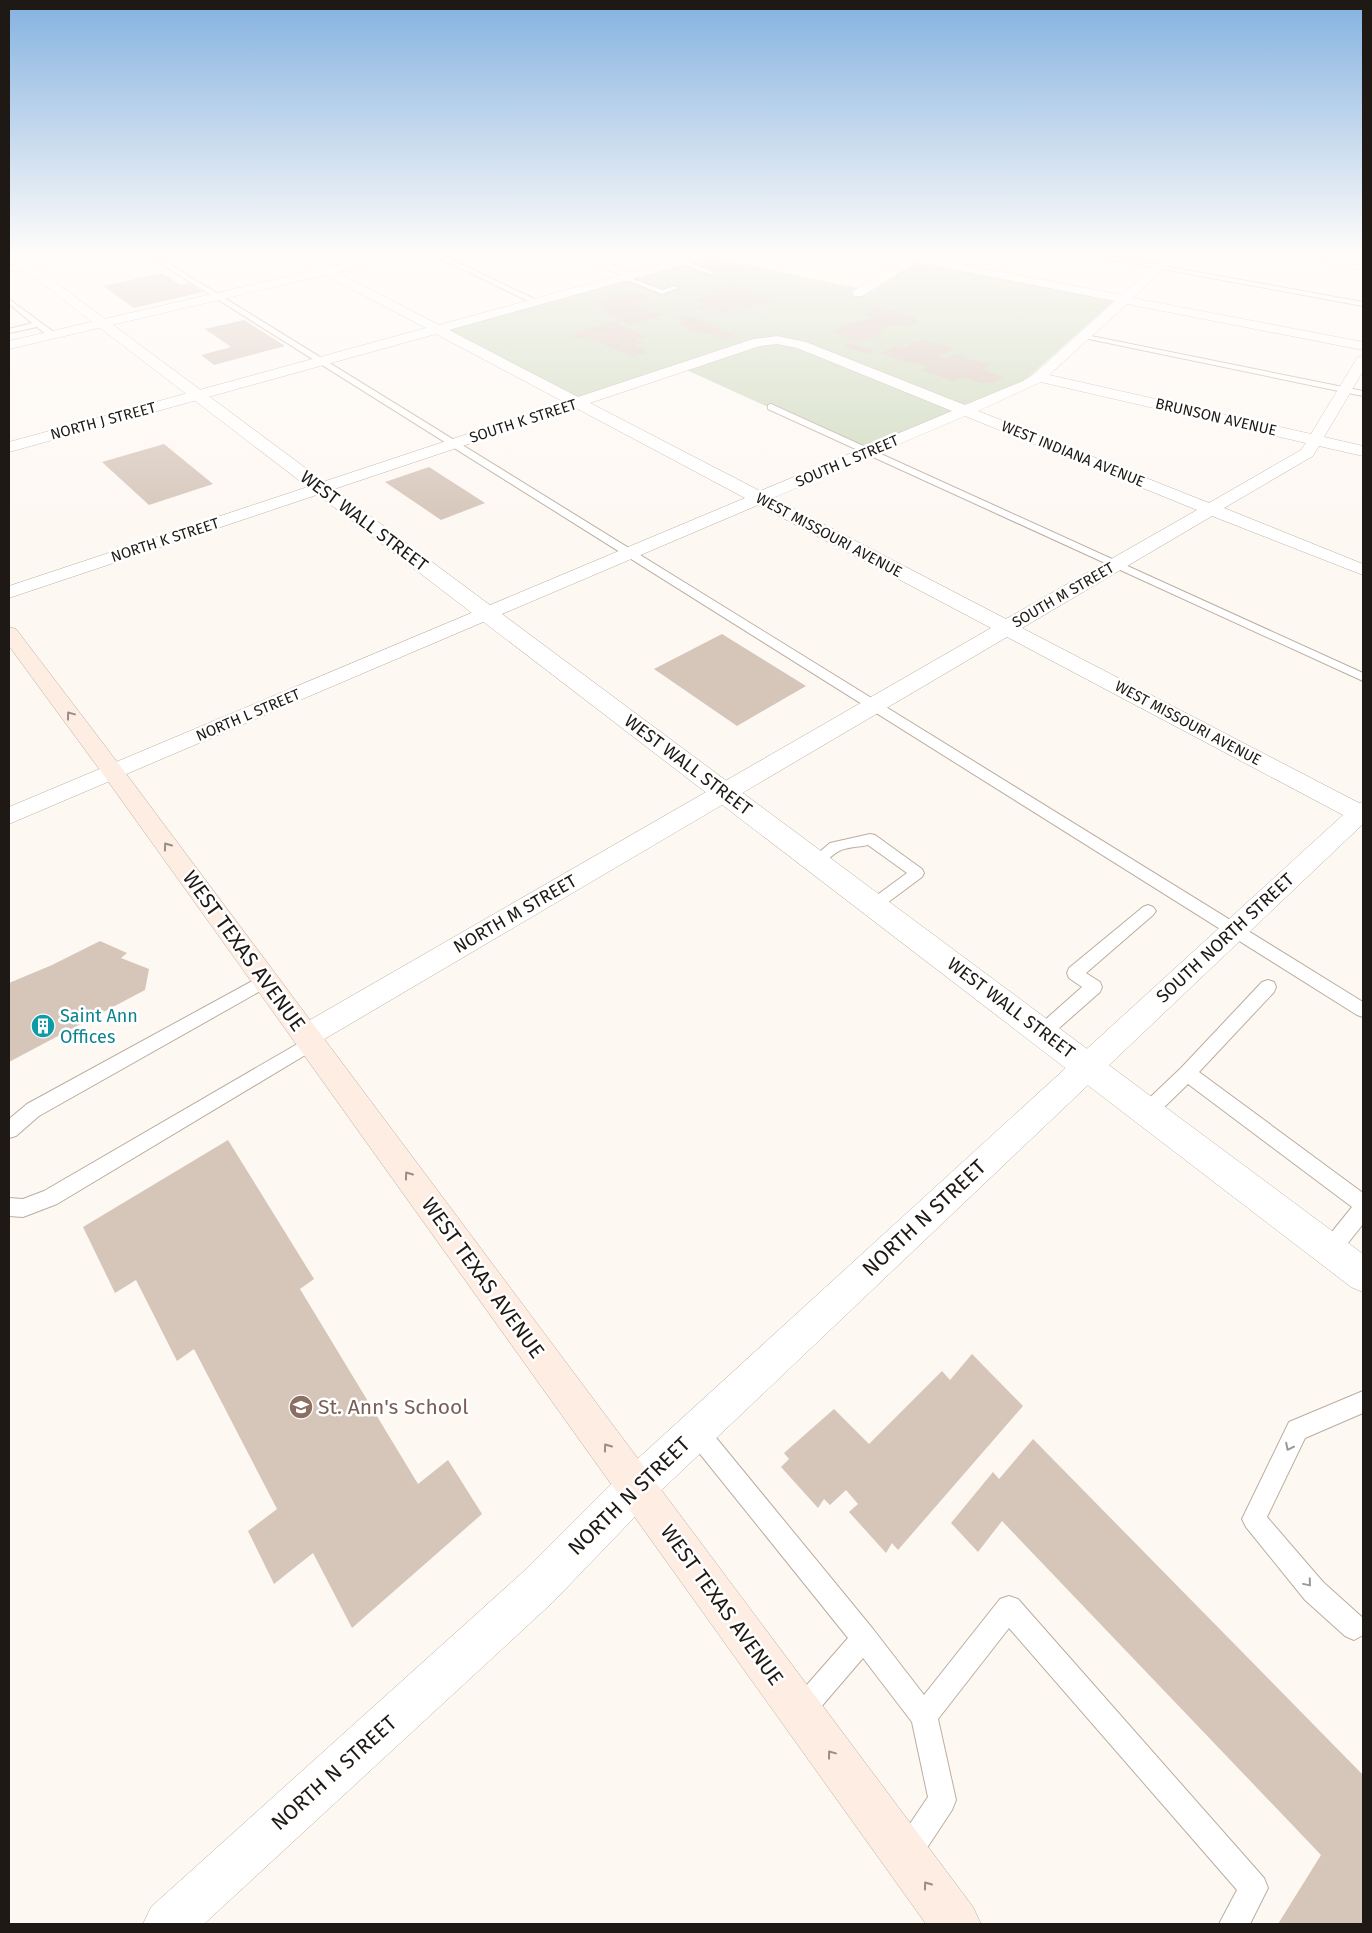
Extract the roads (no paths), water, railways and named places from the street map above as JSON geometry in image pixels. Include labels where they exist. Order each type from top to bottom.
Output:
[{"type":"main road","name":"WEST TEXAS AVENUE","points":[[9,633],[113,772],[956,1924]]},
{"type":"street","name":"WEST WALL STREET","points":[[131,345],[1148,1111],[1363,1276]]},
{"type":"street","name":"NORTH J STREET","points":[[9,447],[378,345]]},
{"type":"street","name":"WEST MISSOURI AVENUE","points":[[468,345],[1362,813]]},
{"type":"street","name":"SOUTH K STREET","points":[[321,488],[749,345]]},
{"type":"street","name":"WEST INDIANA AVENUE","points":[[802,345],[1363,570]]},
{"type":"street","name":"SOUTH L STREET","points":[[487,614],[1028,384],[1039,377],[1074,345]]},
{"type":"street","name":"SOUTH M STREET","points":[[725,793],[1006,627],[1307,454],[1315,440],[1354,392],[1363,360]]},
{"type":"street","name":"BRUNSON AVENUE","points":[[1039,377],[1363,451]]},
{"type":"street","name":"NORTH K STREET","points":[[9,592],[321,488]]},
{"type":"street","name":"NORTH L STREET","points":[[9,816],[487,614]]},
{"type":"street","name":"NORTH M STREET","points":[[308,1039],[725,793]]},
{"type":"street","name":"SOUTH NORTH STREET","points":[[1087,1066],[1362,813]]},
{"type":"street","name":"NORTH N STREET","points":[[168,1924],[538,1587],[636,1487],[1087,1066]]},
{"type":"lane","points":[[295,345],[1363,1010]]},
{"type":"lane","points":[[1128,345],[1354,392]]},
{"type":"lane","points":[[771,407],[1363,677]]},
{"type":"lane","points":[[816,861],[835,847],[870,839],[916,872],[874,905]]},
{"type":"lane","points":[[1043,1032],[1094,987],[1075,973],[1148,911]]},
{"type":"lane","points":[[9,1130],[33,1110],[265,980]]},
{"type":"lane","points":[[1148,1111],[1187,1073],[1268,987]]},
{"type":"lane","points":[[9,1208],[23,1208],[50,1198],[308,1039]]},
{"type":"lane","points":[[1187,1073],[1363,1204]]},
{"type":"lane","points":[[1330,1250],[1363,1209]]},
{"type":"lane","points":[[1354,1628],[1314,1591],[1254,1519],[1297,1430],[1363,1402]]},
{"type":"lane","points":[[696,1431],[864,1638],[924,1716],[942,1800],[906,1855]]},
{"type":"lane","points":[[924,1716],[1009,1608],[1254,1888],[1234,1924]]},
{"type":"lane","points":[[800,1713],[864,1638]]},
{"type":"place","name":"Saint Ann Offices","points":[[43,1026]]},
{"type":"place","name":"St. Ann's School","points":[[301,1407]]}]
